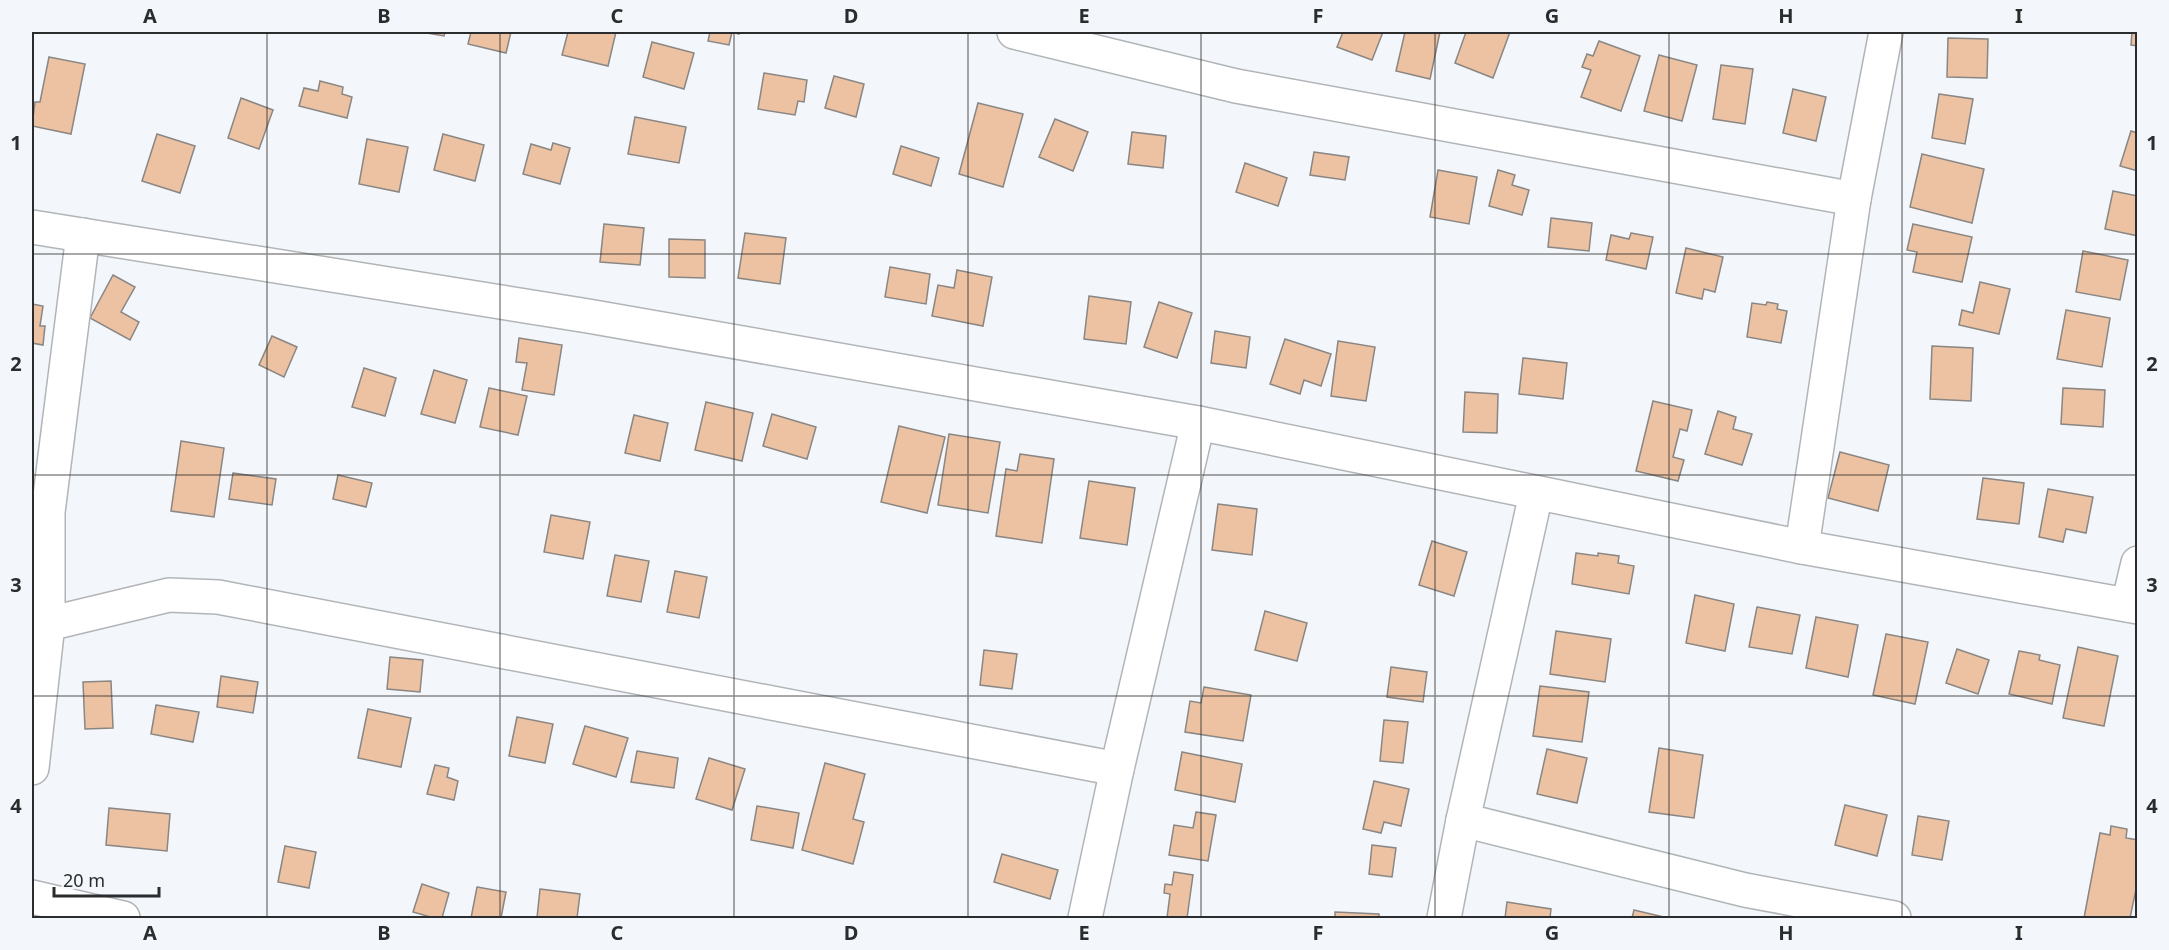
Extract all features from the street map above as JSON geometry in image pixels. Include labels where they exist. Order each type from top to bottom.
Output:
[{"type":"street","points":[[1014,32],[1236,86],[1854,199]]},
{"type":"street","points":[[1802,547],[1854,199],[1886,32]]},
{"type":"street","points":[[32,227],[588,316],[1198,423],[1802,547],[2133,606],[2138,563]]},
{"type":"street","points":[[32,768],[48,512],[83,235]]},
{"type":"street","points":[[1085,918],[1117,769],[1198,423]]},
{"type":"street","points":[[1444,918],[1463,820],[1536,494]]},
{"type":"street","points":[[40,621],[169,595],[218,597],[1117,769]]},
{"type":"street","points":[[1463,820],[1745,890],[1894,918]]},
{"type":"street","points":[[32,897],[123,918]]},
{"type":"building","points":[[421,32],[445,32],[444,36]]},
{"type":"building","points":[[471,32],[511,32],[506,53],[468,44]]},
{"type":"building","points":[[568,32],[616,32],[608,66],[562,55]]},
{"type":"building","points":[[710,32],[732,32],[729,45],[708,41]]},
{"type":"building","points":[[1343,32],[1383,32],[1372,60],[1337,47]]},
{"type":"building","points":[[1405,32],[1440,32],[1430,79],[1396,71]]},
{"type":"building","points":[[1466,32],[1510,32],[1493,78],[1455,63]]},
{"type":"building","points":[[2132,32],[2138,32],[2138,46],[2131,45]]},
{"type":"building","points":[[1948,38],[1988,39],[1987,78],[1947,77]]},
{"type":"building","points":[[1599,41],[1640,56],[1621,111],[1581,97],[1591,70],[1582,67],[1587,54],[1593,56]]},
{"type":"building","points":[[652,42],[694,53],[684,89],[643,77]]},
{"type":"building","points":[[1659,55],[1697,65],[1682,121],[1644,111]]},
{"type":"building","points":[[49,57],[85,64],[71,134],[32,126],[35,102],[40,102]]},
{"type":"building","points":[[1721,65],[1753,69],[1745,124],[1713,119]]},
{"type":"building","points":[[764,73],[807,80],[804,102],[798,101],[795,115],[758,109]]},
{"type":"building","points":[[834,76],[864,84],[856,117],[825,108]]},
{"type":"building","points":[[320,81],[343,87],[342,94],[352,97],[347,118],[299,106],[304,88],[318,91]]},
{"type":"building","points":[[1793,89],[1826,97],[1816,141],[1783,133]]},
{"type":"building","points":[[1939,94],[1973,99],[1965,144],[1932,138]]},
{"type":"building","points":[[241,98],[273,110],[259,149],[228,138]]},
{"type":"building","points":[[978,103],[1023,114],[1003,187],[959,174]]},
{"type":"building","points":[[635,117],[686,127],[679,163],[628,154]]},
{"type":"building","points":[[1055,119],[1088,132],[1073,171],[1039,157]]},
{"type":"building","points":[[2131,131],[2138,133],[2138,171],[2120,166]]},
{"type":"building","points":[[1132,132],[1166,136],[1163,168],[1128,164]]},
{"type":"building","points":[[157,134],[195,146],[180,193],[142,181]]},
{"type":"building","points":[[443,134],[484,145],[475,181],[434,170]]},
{"type":"building","points":[[367,139],[408,147],[399,192],[359,184]]},
{"type":"building","points":[[553,143],[570,148],[560,184],[523,174],[531,144],[551,150]]},
{"type":"building","points":[[901,146],[939,158],[931,186],[893,174]]},
{"type":"building","points":[[1314,152],[1349,157],[1345,180],[1310,175]]},
{"type":"building","points":[[1922,154],[1984,169],[1972,223],[1910,207]]},
{"type":"building","points":[[1245,163],[1287,178],[1278,206],[1236,192]]},
{"type":"building","points":[[1438,170],[1477,177],[1469,224],[1430,217]]},
{"type":"building","points":[[1498,170],[1515,175],[1512,185],[1529,190],[1522,215],[1489,206]]},
{"type":"building","points":[[2113,191],[2138,196],[2138,236],[2105,229]]},
{"type":"building","points":[[1551,218],[1592,223],[1589,251],[1548,247]]},
{"type":"building","points":[[604,224],[644,228],[640,265],[600,262]]},
{"type":"building","points":[[1913,224],[1972,237],[1962,282],[1913,272],[1917,252],[1907,250]]},
{"type":"building","points":[[745,233],[786,238],[780,284],[738,278]]},
{"type":"building","points":[[1631,233],[1653,237],[1646,269],[1606,260],[1611,235],[1629,239]]},
{"type":"building","points":[[669,239],[705,240],[705,278],[669,277]]},
{"type":"building","points":[[1686,248],[1723,257],[1715,292],[1704,289],[1702,299],[1676,293]]},
{"type":"building","points":[[2083,251],[2128,260],[2120,300],[2076,292]]},
{"type":"building","points":[[890,267],[930,274],[926,304],[885,297]]},
{"type":"building","points":[[957,270],[992,277],[983,326],[932,316],[938,285],[954,288]]},
{"type":"building","points":[[113,275],[135,287],[121,312],[139,322],[130,340],[90,318]]},
{"type":"building","points":[[1980,282],[2010,289],[1999,334],[1959,325],[1962,310],[1973,313]]},
{"type":"building","points":[[1089,296],[1131,302],[1126,344],[1084,339]]},
{"type":"building","points":[[1159,302],[1192,313],[1177,358],[1144,347]]},
{"type":"building","points":[[1767,302],[1778,304],[1777,309],[1787,311],[1781,343],[1747,337],[1752,303],[1766,305]]},
{"type":"building","points":[[32,304],[43,306],[40,326],[45,326],[43,345],[32,343]]},
{"type":"building","points":[[2066,310],[2110,318],[2102,367],[2057,359]]},
{"type":"building","points":[[1215,331],[1250,337],[1246,368],[1211,363]]},
{"type":"building","points":[[272,336],[297,347],[284,377],[259,365]]},
{"type":"building","points":[[519,338],[562,345],[554,395],[522,390],[527,363],[516,362]]},
{"type":"building","points":[[1285,339],[1331,354],[1321,386],[1304,380],[1300,394],[1270,384]]},
{"type":"building","points":[[1338,341],[1375,347],[1366,401],[1331,396]]},
{"type":"building","points":[[1932,346],[1973,348],[1971,401],[1930,399]]},
{"type":"building","points":[[1523,358],[1567,363],[1563,399],[1519,394]]},
{"type":"building","points":[[364,368],[396,378],[385,416],[352,407]]},
{"type":"building","points":[[434,370],[467,380],[455,423],[421,414]]},
{"type":"building","points":[[489,388],[527,396],[518,435],[480,427]]},
{"type":"building","points":[[2063,388],[2105,390],[2103,427],[2061,424]]},
{"type":"building","points":[[1465,392],[1498,394],[1497,433],[1463,432]]},
{"type":"building","points":[[1653,401],[1692,410],[1687,431],[1680,429],[1673,457],[1684,460],[1678,481],[1636,471]]},
{"type":"building","points":[[706,402],[753,413],[742,461],[695,450]]},
{"type":"building","points":[[1718,411],[1736,417],[1733,429],[1752,434],[1742,465],[1705,454]]},
{"type":"building","points":[[772,414],[816,427],[807,459],[763,446]]},
{"type":"building","points":[[634,415],[668,423],[660,461],[625,453]]},
{"type":"building","points":[[899,426],[945,437],[927,513],[881,502]]},
{"type":"building","points":[[949,434],[1000,442],[988,513],[938,505]]},
{"type":"building","points":[[181,441],[224,448],[214,517],[171,511]]},
{"type":"building","points":[[1840,452],[1889,465],[1878,511],[1828,498]]},
{"type":"building","points":[[1020,454],[1054,459],[1042,543],[996,536],[1006,469],[1017,471]]},
{"type":"building","points":[[233,473],[276,479],[272,505],[229,499]]},
{"type":"building","points":[[338,475],[372,483],[366,507],[333,499]]},
{"type":"building","points":[[1983,478],[2024,483],[2019,524],[1977,519]]},
{"type":"building","points":[[1089,481],[1135,488],[1127,545],[1080,538]]},
{"type":"building","points":[[2048,489],[2093,497],[2086,533],[2066,529],[2063,542],[2039,537]]},
{"type":"building","points":[[1218,504],[1257,509],[1252,555],[1212,550]]},
{"type":"building","points":[[551,515],[590,522],[583,559],[544,552]]},
{"type":"building","points":[[1432,541],[1467,552],[1454,596],[1419,585]]},
{"type":"building","points":[[1576,553],[1619,556],[1618,563],[1634,566],[1629,594],[1572,584]]},
{"type":"building","points":[[615,555],[649,561],[641,602],[607,596]]},
{"type":"building","points":[[675,571],[707,577],[699,618],[667,612]]},
{"type":"building","points":[[1695,595],[1734,604],[1725,651],[1686,643]]},
{"type":"building","points":[[1757,607],[1800,615],[1792,654],[1749,647]]},
{"type":"building","points":[[1265,611],[1307,623],[1297,661],[1255,650]]},
{"type":"building","points":[[1816,617],[1858,625],[1848,677],[1806,668]]},
{"type":"building","points":[[1556,631],[1611,639],[1605,682],[1550,674]]},
{"type":"building","points":[[1886,634],[1928,642],[1915,704],[1873,695]]},
{"type":"building","points":[[2078,647],[2118,656],[2104,726],[2063,718]]},
{"type":"building","points":[[1957,649],[1989,660],[1978,694],[1946,683]]},
{"type":"building","points":[[984,650],[1017,654],[1012,689],[980,685]]},
{"type":"building","points":[[2019,651],[2040,655],[2039,660],[2060,665],[2052,704],[2009,694]]},
{"type":"building","points":[[390,657],[423,660],[420,692],[387,689]]},
{"type":"building","points":[[1391,667],[1427,672],[1423,702],[1387,697]]},
{"type":"building","points":[[221,676],[258,682],[253,713],[217,707]]},
{"type":"building","points":[[111,681],[113,728],[85,729],[83,682]]},
{"type":"building","points":[[1540,686],[1589,692],[1582,742],[1533,736]]},
{"type":"building","points":[[1204,687],[1251,695],[1243,741],[1185,732],[1190,701],[1201,703]]},
{"type":"building","points":[[156,705],[199,712],[193,742],[151,734]]},
{"type":"building","points":[[368,709],[411,718],[401,767],[358,758]]},
{"type":"building","points":[[517,717],[553,724],[545,763],[509,756]]},
{"type":"building","points":[[1384,720],[1408,722],[1403,763],[1380,761]]},
{"type":"building","points":[[585,726],[628,738],[616,777],[573,764]]},
{"type":"building","points":[[1659,748],[1703,755],[1694,818],[1649,812]]},
{"type":"building","points":[[1547,749],[1587,758],[1577,803],[1537,794]]},
{"type":"building","points":[[637,751],[678,758],[674,788],[631,782]]},
{"type":"building","points":[[1182,752],[1242,764],[1235,802],[1175,790]]},
{"type":"building","points":[[709,758],[745,769],[732,810],[696,799]]},
{"type":"building","points":[[825,763],[865,774],[853,819],[864,822],[853,864],[802,850]]},
{"type":"building","points":[[435,765],[449,768],[447,777],[458,781],[454,800],[427,794]]},
{"type":"building","points":[[1374,781],[1409,789],[1401,826],[1384,822],[1381,833],[1363,829]]},
{"type":"building","points":[[1845,805],[1887,815],[1877,856],[1835,845]]},
{"type":"building","points":[[757,806],[799,813],[793,848],[751,840]]},
{"type":"building","points":[[109,808],[170,814],[167,851],[106,845]]},
{"type":"building","points":[[1196,812],[1216,815],[1208,861],[1169,855],[1174,825],[1193,828]]},
{"type":"building","points":[[1918,816],[1949,821],[1942,860],[1912,855]]},
{"type":"building","points":[[2111,826],[2127,829],[2126,838],[2138,840],[2138,880],[2130,918],[2084,918],[2100,833],[2110,835]]},
{"type":"building","points":[[1372,845],[1396,848],[1392,877],[1369,874]]},
{"type":"building","points":[[285,846],[316,852],[309,888],[278,882]]},
{"type":"building","points":[[1002,854],[1058,870],[1050,899],[994,882]]},
{"type":"building","points":[[1174,872],[1193,875],[1187,918],[1167,918],[1170,894],[1164,893],[1165,884],[1172,885]]},
{"type":"building","points":[[422,884],[449,893],[442,918],[413,912]]},
{"type":"building","points":[[477,887],[506,892],[501,918],[471,918]]},
{"type":"building","points":[[540,889],[580,894],[577,918],[537,918]]},
{"type":"building","points":[[1507,902],[1551,909],[1550,918],[1505,918]]},
{"type":"building","points":[[1634,910],[1668,918],[1632,918]]},
{"type":"building","points":[[1335,912],[1379,914],[1379,918],[1335,918]]}]
